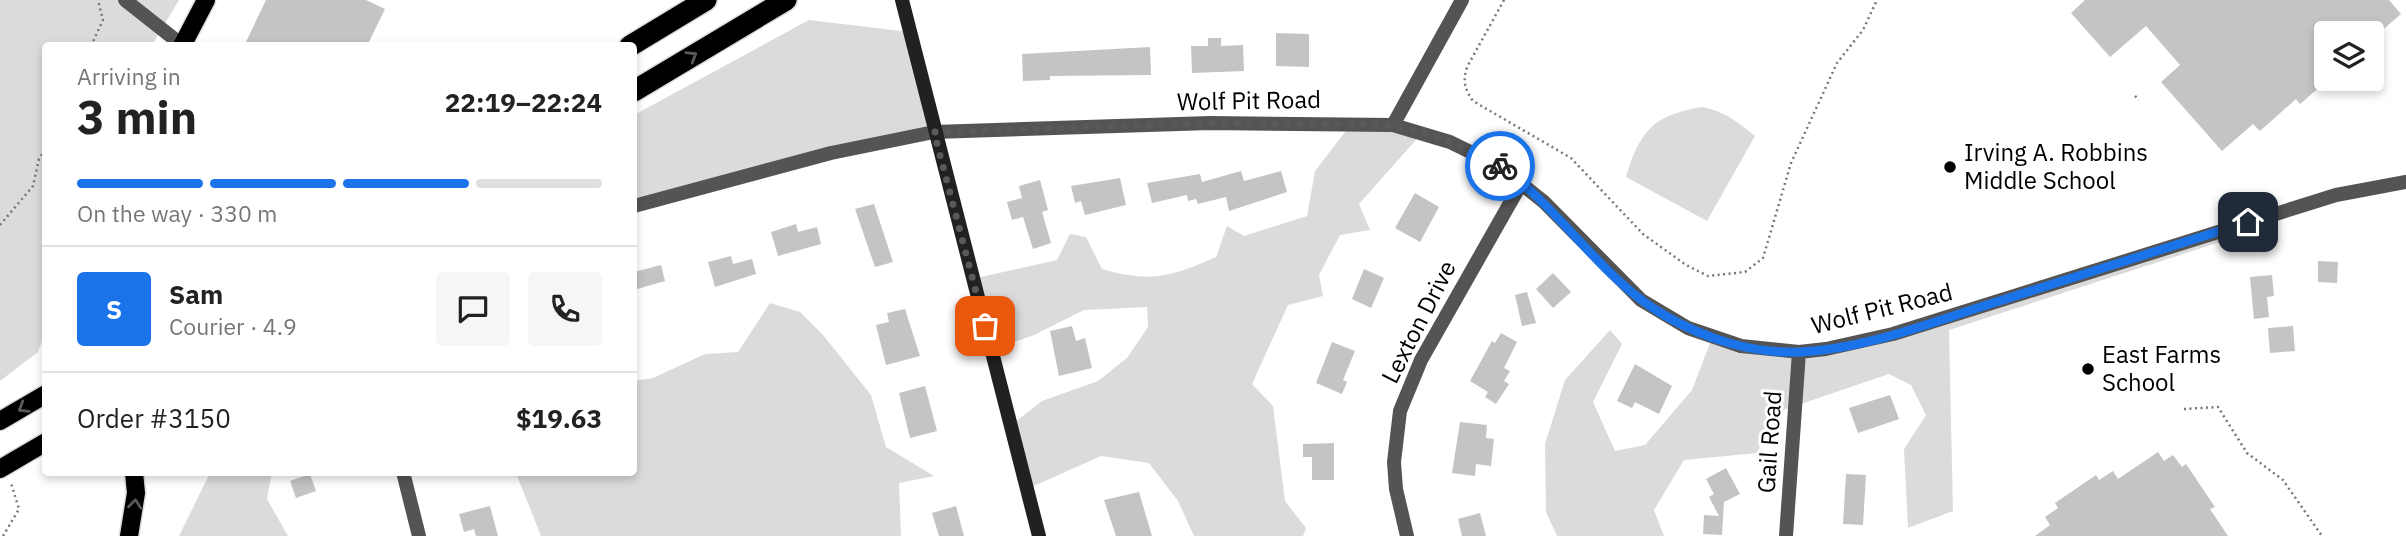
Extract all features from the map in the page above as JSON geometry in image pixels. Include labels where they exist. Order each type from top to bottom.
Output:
[{"type":"highway","points":[[637,42],[706,0]]},
{"type":"highway","points":[[637,89],[786,0]]},
{"type":"main road","points":[[184,42],[206,0]]},
{"type":"main road","points":[[902,0],[1039,536]]},
{"type":"main road","points":[[0,421],[42,396]]},
{"type":"main road","points":[[4,473],[42,445]]},
{"type":"main road","points":[[129,536],[135,507],[134,476]]},
{"type":"street","points":[[125,0],[178,42]]},
{"type":"street","points":[[1393,125],[1462,0]]},
{"type":"street","name":"Wolf Pit Road","points":[[637,205],[831,153],[934,132],[1220,123],[1393,125],[1468,150],[1522,182],[1622,283],[1662,314],[1688,328],[1741,346],[1799,352],[1894,334],[2336,195],[2406,182]]},
{"type":"street","name":"Lexton Drive","points":[[1407,536],[1396,489],[1394,462],[1400,411],[1421,360],[1522,182]]},
{"type":"street","name":"Gail Road","points":[[1786,536],[1799,352]]},
{"type":"street","points":[[404,476],[419,536]]},
{"type":"path","points":[[93,42],[103,20],[97,0]]},
{"type":"path","points":[[1504,0],[1464,79],[1465,90],[1473,100],[1571,158],[1643,234],[1686,265],[1708,276],[1727,276],[1745,272],[1763,258],[1791,163],[1838,63],[1863,30],[1877,0]]},
{"type":"path","points":[[2135,96],[2139,100]]},
{"type":"path","points":[[0,225],[33,186],[42,154]]},
{"type":"path","points":[[2185,409],[2218,407],[2247,453],[2283,480],[2322,536]]},
{"type":"path","points":[[3,536],[19,509],[4,473]]},
{"type":"shaded area","points":[[0,0],[179,0],[154,42],[42,42],[42,341],[38,352],[0,381]]},
{"type":"shaded area","points":[[809,20],[909,32],[934,132],[637,205],[637,113]]},
{"type":"shaded area","points":[[1702,107],[1730,118],[1755,136],[1707,221],[1626,177],[1637,147],[1651,127],[1672,115]]},
{"type":"shaded area","points":[[1352,123],[1422,133],[1359,204],[1370,230],[1340,235],[1319,275],[1323,296],[1288,305],[1252,384],[1273,406],[1285,501],[1306,528],[1303,536],[1194,536],[1178,501],[1149,463],[1101,456],[1027,489],[1010,426],[1042,401],[1098,381],[1127,358],[1148,327],[1147,307],[1084,310],[1034,335],[991,350],[972,279],[1057,260],[1070,234],[1086,237],[1102,269],[1119,273],[1160,276],[1200,264],[1216,257],[1227,226],[1244,236],[1307,216],[1315,171]]},
{"type":"shaded area","points":[[2226,229],[2226,240],[1949,330],[1953,511],[1908,528],[1904,449],[1926,415],[1911,385],[1889,374],[1774,413],[1757,453],[1684,460],[1654,510],[1664,536],[1557,536],[1546,512],[1545,444],[1565,380],[1610,330],[1622,344],[1593,402],[1615,451],[1645,445],[1692,390],[1712,338],[1826,349]]},
{"type":"shaded area","points":[[770,303],[800,312],[823,335],[871,395],[886,447],[934,476],[899,483],[901,536],[541,536],[517,476],[637,476],[637,381],[653,378],[705,354],[738,352]]},
{"type":"shaded area","points":[[209,476],[271,476],[267,499],[288,536],[179,536]]},
{"type":"building","points":[[266,0],[366,0],[385,9],[369,42],[246,42]]},
{"type":"building","name":"Irving A. Robbins Middle School","points":[[2085,0],[2389,0],[2401,14],[2384,29],[2384,21],[2314,21],[2315,91],[2300,104],[2296,99],[2260,131],[2253,124],[2222,151],[2161,82],[2180,65],[2146,26],[2110,57],[2071,13]]},
{"type":"building","points":[[1276,33],[1309,34],[1309,67],[1276,66]]},
{"type":"building","points":[[1208,38],[1221,38],[1221,46],[1243,45],[1244,71],[1192,73],[1191,46],[1208,46]]},
{"type":"building","points":[[1150,47],[1151,75],[1050,76],[1050,80],[1023,81],[1022,54]]},
{"type":"building","points":[[1241,171],[1244,181],[1281,171],[1287,192],[1229,211],[1226,197],[1198,204],[1196,199],[1188,201],[1187,195],[1152,203],[1147,183],[1200,174],[1202,182]]},
{"type":"building","points":[[1120,178],[1126,205],[1085,215],[1081,201],[1075,203],[1071,186]]},
{"type":"building","points":[[1040,180],[1048,210],[1042,212],[1051,243],[1033,249],[1023,217],[1012,220],[1007,202],[1022,198],[1019,186]]},
{"type":"building","points":[[1415,193],[1439,207],[1420,242],[1395,228]]},
{"type":"building","points":[[874,204],[893,262],[875,267],[855,209]]},
{"type":"building","points":[[796,224],[798,232],[817,227],[821,244],[778,256],[771,232]]},
{"type":"building","points":[[731,256],[733,264],[752,259],[756,274],[715,287],[708,262]]},
{"type":"building","points":[[2318,261],[2338,262],[2337,283],[2318,282]]},
{"type":"building","points":[[661,265],[665,281],[637,289],[637,271]]},
{"type":"building","points":[[1364,269],[1384,278],[1371,308],[1352,299]]},
{"type":"building","points":[[1553,273],[1571,292],[1553,308],[1536,289]]},
{"type":"building","points":[[2272,275],[2274,296],[2267,297],[2269,317],[2254,319],[2250,277]]},
{"type":"building","points":[[1527,292],[1536,323],[1522,326],[1515,295]]},
{"type":"building","points":[[905,309],[920,356],[886,365],[876,325],[889,322],[887,313]]},
{"type":"building","points":[[1072,326],[1076,341],[1085,338],[1092,368],[1059,376],[1050,331]]},
{"type":"building","points":[[2293,326],[2295,351],[2270,353],[2268,328]]},
{"type":"building","points":[[1501,333],[1517,342],[1504,368],[1510,371],[1504,381],[1509,384],[1496,404],[1485,397],[1488,392],[1470,381],[1492,341],[1495,343]]},
{"type":"building","points":[[1332,342],[1355,351],[1343,380],[1347,382],[1342,394],[1316,383]]},
{"type":"building","points":[[1635,364],[1672,386],[1659,414],[1635,402],[1632,408],[1617,401]]},
{"type":"building","points":[[925,386],[937,431],[910,438],[899,393]]},
{"type":"building","points":[[1890,395],[1899,419],[1858,433],[1849,408]]},
{"type":"building","points":[[1460,422],[1487,425],[1486,438],[1494,439],[1491,466],[1476,464],[1475,476],[1452,473]]},
{"type":"building","points":[[1334,443],[1334,480],[1312,480],[1312,457],[1303,457],[1303,444]]},
{"type":"building","name":"East Farms School","points":[[2158,452],[2164,461],[2173,455],[2182,467],[2186,464],[2215,507],[2210,509],[2228,536],[2035,536],[2050,525],[2045,517],[2058,508],[2055,503],[2096,475],[2099,480],[2113,471],[2118,479]]},
{"type":"building","points":[[1726,468],[1740,494],[1724,502],[1722,535],[1703,534],[1704,515],[1719,516],[1709,497],[1714,494],[1706,479]]},
{"type":"building","points":[[1846,474],[1866,475],[1863,525],[1843,524]]},
{"type":"building","points":[[311,476],[316,491],[296,498],[290,481]]},
{"type":"building","points":[[1139,492],[1152,536],[1116,536],[1104,500]]},
{"type":"building","points":[[490,506],[498,536],[476,536],[474,529],[464,532],[459,514]]},
{"type":"building","points":[[956,506],[964,536],[939,536],[932,513]]},
{"type":"building","points":[[1480,513],[1486,536],[1462,536],[1458,519]]},
{"type":"way so far","points":[[985,326],[934,132],[1210,123],[1318,122],[1393,125],[1450,142],[1500,166]]},
{"type":"place","name":"Irving A. Robbins Middle School","points":[[1950,167]]},
{"type":"place","name":"East Farms School","points":[[2088,369]]},
{"type":"route","points":[[1500,166],[1544,202],[1598,260],[1641,300],[1688,328],[1712,338],[1770,350],[1799,352],[1826,349],[1894,334],[2248,222]]}]
